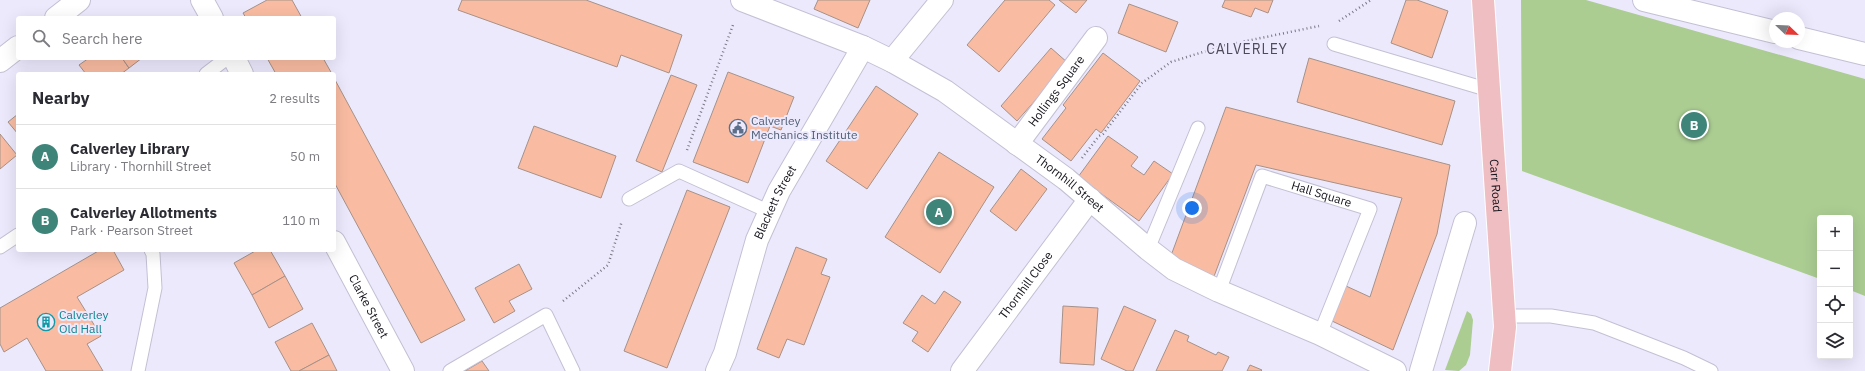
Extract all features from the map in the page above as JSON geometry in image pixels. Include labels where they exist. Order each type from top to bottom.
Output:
[{"type":"main road","name":"Carr Road","points":[[1483,0],[1505,326],[1500,371]]},
{"type":"street","points":[[59,16],[79,0]]},
{"type":"street","points":[[202,0],[211,16]]},
{"type":"street","name":"Thornhill Street","points":[[742,0],[863,47],[892,60],[945,91],[1066,178],[1148,249],[1174,269],[1219,291],[1320,334],[1395,371]]},
{"type":"street","points":[[892,60],[942,0]]},
{"type":"street","points":[[1644,0],[1769,31]]},
{"type":"street","name":"Hollings Square","points":[[1017,144],[1096,38]]},
{"type":"street","points":[[1805,39],[1865,54]]},
{"type":"street","name":"Blackett Street","points":[[717,371],[725,353],[757,240],[779,191],[863,47]]},
{"type":"street","points":[[0,61],[16,49]]},
{"type":"street","points":[[235,60],[241,72]]},
{"type":"street","name":"Thornhill Close","points":[[962,371],[1090,199]]},
{"type":"street","points":[[1420,371],[1465,223]]},
{"type":"street","name":"Clarke Street","points":[[336,246],[403,371]]},
{"type":"lane","points":[[1334,44],[1490,90]]},
{"type":"lane","points":[[209,72],[224,60]]},
{"type":"lane","points":[[1148,249],[1198,128]]},
{"type":"lane","points":[[629,199],[679,171],[770,212]]},
{"type":"lane","name":"Hall Square","points":[[1219,291],[1262,176],[1370,209],[1320,334]]},
{"type":"lane","points":[[0,247],[16,236]]},
{"type":"lane","points":[[138,371],[155,288],[153,254],[152,252]]},
{"type":"lane","points":[[450,371],[546,315],[573,371]]},
{"type":"lane","points":[[1504,316],[1551,316],[1594,323],[1684,358],[1711,371]]},
{"type":"path","points":[[679,171],[742,0]]},
{"type":"path","points":[[1337,22],[1370,0]]},
{"type":"path","points":[[1066,178],[1099,136],[1103,134],[1142,83],[1171,62],[1222,46],[1323,25]]},
{"type":"path","points":[[546,315],[608,265],[629,199]]},
{"type":"green space","points":[[1521,0],[1586,0],[1865,79],[1865,296],[1853,291],[1853,215],[1817,215],[1817,278],[1522,171]]},
{"type":"green space","points":[[1467,311],[1471,314],[1473,320],[1470,355],[1466,365],[1459,371],[1445,370]]},
{"type":"building","points":[[267,0],[292,0],[301,16],[245,16],[243,13]]},
{"type":"building","points":[[462,0],[586,0],[682,35],[669,73],[621,55],[617,67],[458,10]]},
{"type":"building","points":[[818,0],[870,0],[858,28],[814,9]]},
{"type":"building","points":[[1005,0],[1049,0],[1055,5],[999,72],[967,45]]},
{"type":"building","points":[[1059,0],[1087,0],[1076,13]]},
{"type":"building","points":[[1225,0],[1273,0],[1268,13],[1255,8],[1251,17],[1222,7]]},
{"type":"building","points":[[1406,0],[1417,0],[1448,11],[1432,58],[1391,43]]},
{"type":"building","points":[[1129,4],[1178,22],[1166,52],[1118,33]]},
{"type":"building","points":[[1051,48],[1068,63],[1017,121],[1001,106]]},
{"type":"building","points":[[1103,53],[1140,81],[1101,133],[1096,129],[1071,161],[1042,139],[1066,108],[1063,105]]},
{"type":"building","points":[[1309,58],[1455,101],[1442,145],[1297,102]]},
{"type":"building","points":[[86,60],[123,60],[129,68],[124,72],[84,72],[79,65]]},
{"type":"building","points":[[123,60],[139,60],[129,68]]},
{"type":"building","points":[[268,60],[324,60],[331,72],[275,72]]},
{"type":"building","name":"Calverley Mechanics Institute","points":[[728,72],[794,97],[781,130],[770,126],[748,183],[693,162]]},
{"type":"building","points":[[671,75],[697,85],[662,172],[636,161]]},
{"type":"building","points":[[336,82],[465,320],[421,343],[336,186]]},
{"type":"building","points":[[876,86],[918,114],[867,189],[826,161]]},
{"type":"building","points":[[1226,107],[1450,165],[1437,234],[1393,350],[1332,321],[1346,286],[1370,297],[1402,198],[1256,165],[1213,279],[1169,261]]},
{"type":"building","points":[[16,116],[16,132],[8,122]]},
{"type":"building","points":[[534,126],[616,156],[601,198],[518,168]]},
{"type":"building","points":[[0,134],[16,154],[16,156],[0,169]]},
{"type":"building","points":[[1108,136],[1138,157],[1131,166],[1144,175],[1154,161],[1173,174],[1139,221],[1078,177]]},
{"type":"building","points":[[939,152],[994,187],[940,273],[885,237]]},
{"type":"building","points":[[1021,169],[1047,189],[1016,231],[990,211]]},
{"type":"building","points":[[687,190],[730,207],[667,368],[624,351]]},
{"type":"building","points":[[796,247],[827,259],[821,274],[830,277],[804,345],[787,339],[779,358],[757,349]]},
{"type":"building","name":"Calverley Old Hall","points":[[97,252],[114,252],[124,270],[77,297],[101,336],[87,344],[103,371],[46,371],[27,338],[4,352],[0,344],[0,308]]},
{"type":"building","points":[[253,252],[271,252],[285,276],[252,295],[234,263]]},
{"type":"building","points":[[519,264],[532,289],[509,301],[515,311],[494,323],[475,288]]},
{"type":"building","points":[[285,276],[303,309],[269,328],[252,295]]},
{"type":"building","points":[[944,291],[961,302],[928,352],[912,341],[918,332],[903,323],[922,295],[935,304]]},
{"type":"building","points":[[1063,306],[1098,308],[1094,365],[1060,363]]},
{"type":"building","points":[[1124,306],[1156,320],[1133,371],[1127,371],[1101,359]]},
{"type":"building","points":[[312,323],[329,355],[299,371],[291,371],[275,342]]},
{"type":"building","points":[[1175,330],[1189,336],[1187,341],[1216,355],[1218,352],[1229,357],[1222,371],[1156,371]]},
{"type":"building","points":[[329,355],[337,371],[299,371]]},
{"type":"building","points":[[482,361],[489,371],[465,371]]},
{"type":"building","points":[[1250,365],[1262,370],[1247,371]]},
{"type":"place","name":"Calverley Allotments","points":[[1694,125]]},
{"type":"place","name":"Calverley Mechanics Institute","points":[[738,128]]},
{"type":"place","name":"Calverley Library","points":[[939,212]]},
{"type":"place","name":"Calverley Old Hall","points":[[46,322]]},
{"type":"district","name":"CALVERLEY","points":[[1247,49]]}]
